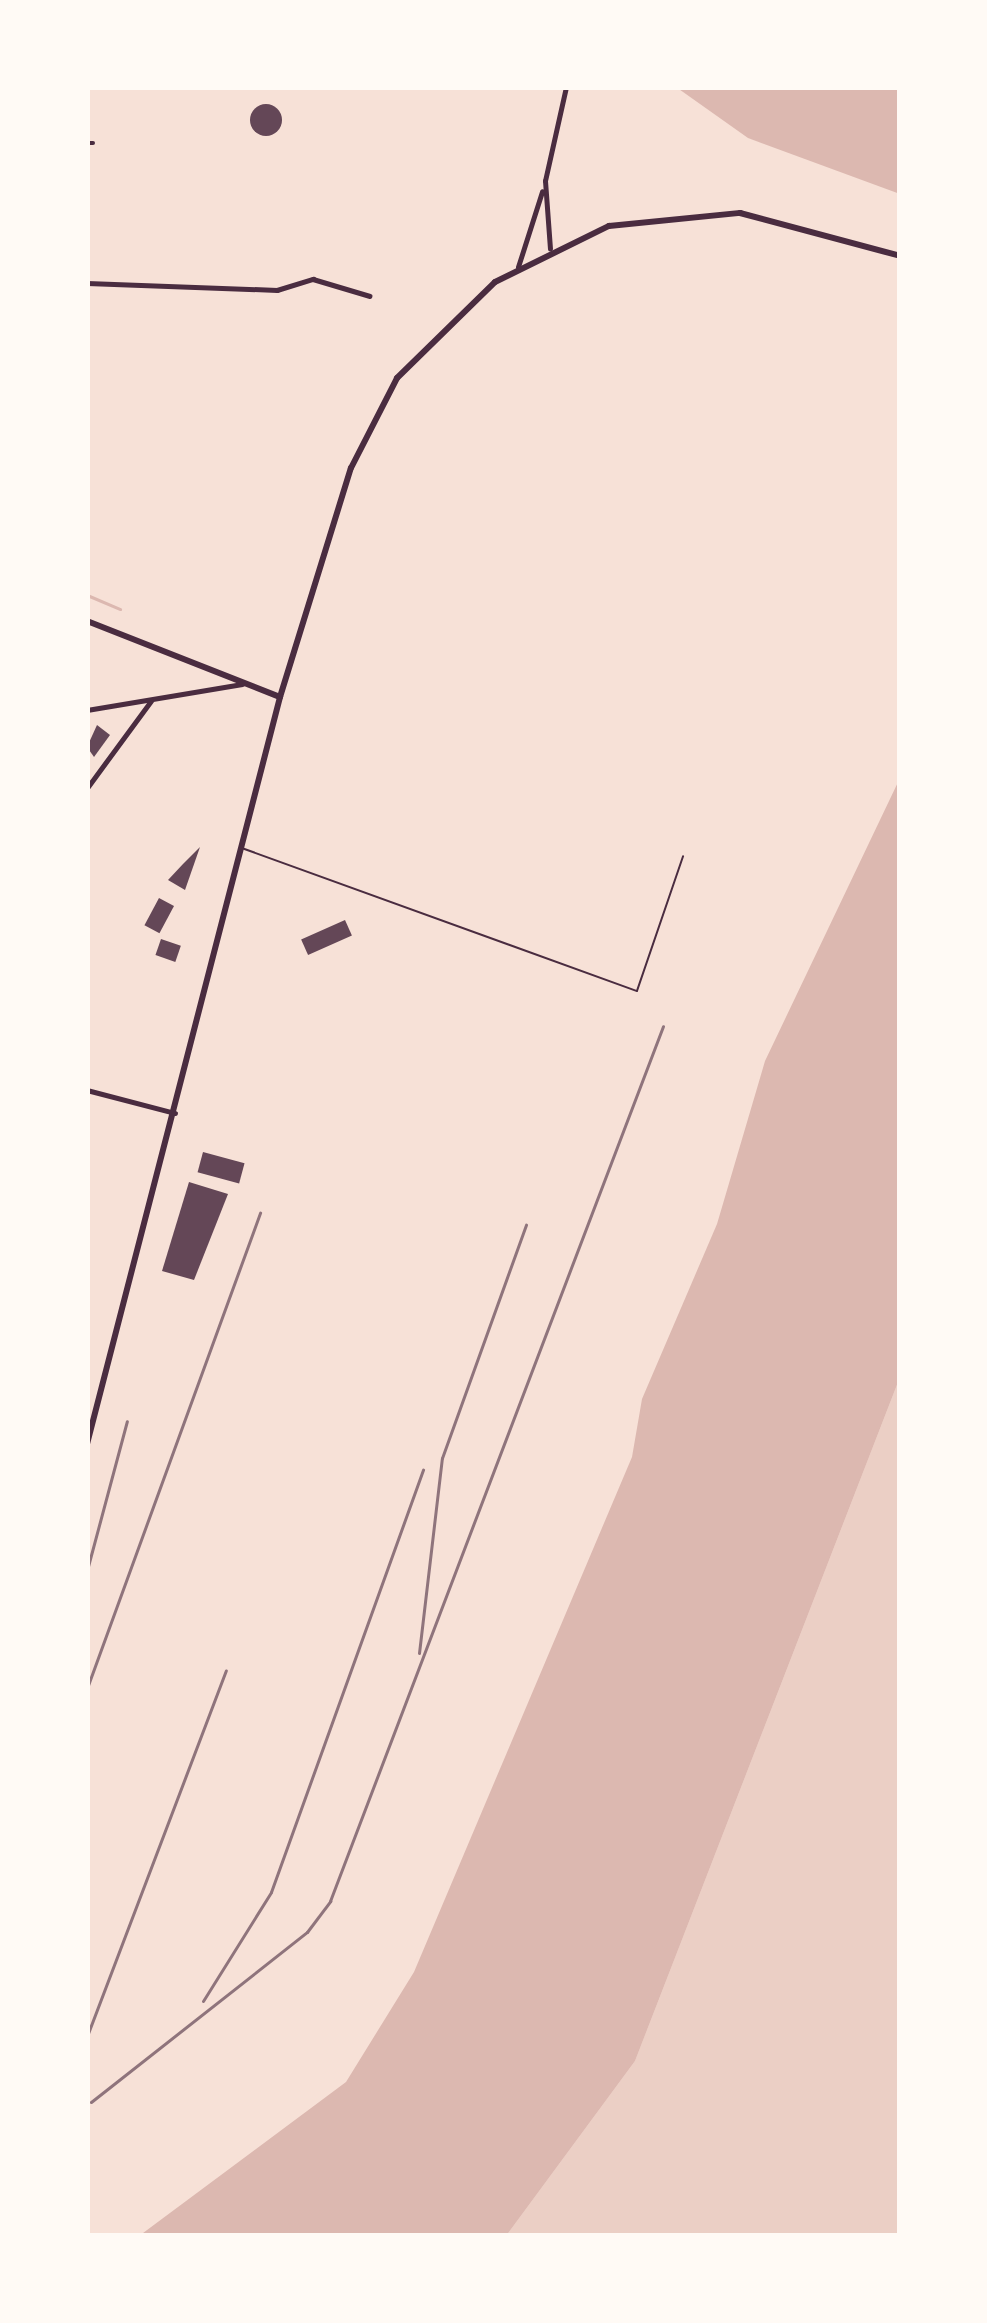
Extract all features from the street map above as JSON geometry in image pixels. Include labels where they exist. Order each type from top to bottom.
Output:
[{"type":"main road","points":[[87,1444],[280,697],[382,401],[434,333],[518,266],[609,226],[701,212],[794,222],[900,256]]},
{"type":"main road","points":[[87,621],[280,697]]},
{"type":"street","points":[[518,266],[545,181],[566,87]]},
{"type":"street","points":[[545,181],[550,249]]},
{"type":"street","points":[[87,284],[277,290],[313,279],[370,296]]},
{"type":"street","points":[[87,398],[87,532]]},
{"type":"street","points":[[87,710],[242,684]]},
{"type":"street","points":[[87,788],[156,698]]},
{"type":"street","points":[[87,1090],[175,1112]]},
{"type":"lane","points":[[238,847],[637,991],[682,857]]},
{"type":"shaded area","points":[[676,87],[900,87],[900,194],[748,138]]},
{"type":"shaded area","points":[[900,778],[900,1377],[635,2061],[506,2236],[139,2236],[346,2082],[414,1972],[632,1457],[642,1399],[717,1224],[765,1061]]},
{"type":"shaded area","points":[[900,1377],[900,2236],[506,2236],[635,2061]]},
{"type":"building","points":[[266,104],[277,109],[282,120],[277,131],[266,136],[255,131],[250,120],[255,109]]},
{"type":"building","points":[[97,725],[110,735],[94,757],[87,747]]},
{"type":"building","points":[[200,847],[185,890],[168,880],[183,864]]},
{"type":"building","points":[[159,898],[174,906],[159,933],[144,925]]},
{"type":"building","points":[[345,920],[352,936],[308,955],[301,940]]},
{"type":"building","points":[[161,939],[181,946],[175,962],[155,955]]},
{"type":"building","points":[[203,1152],[245,1163],[239,1183],[198,1172]]},
{"type":"building","points":[[189,1182],[228,1194],[194,1280],[162,1271]]},
{"type":"waterway","points":[[87,595],[120,609]]},
{"type":"railway","points":[[91,2102],[307,1932],[330,1901],[663,1026]]},
{"type":"railway","points":[[87,1688],[260,1213]]},
{"type":"railway","points":[[419,1653],[442,1458],[526,1225]]},
{"type":"railway","points":[[87,1570],[127,1421]]},
{"type":"railway","points":[[203,2001],[271,1892],[423,1470]]},
{"type":"railway","points":[[87,2036],[226,1671]]}]
